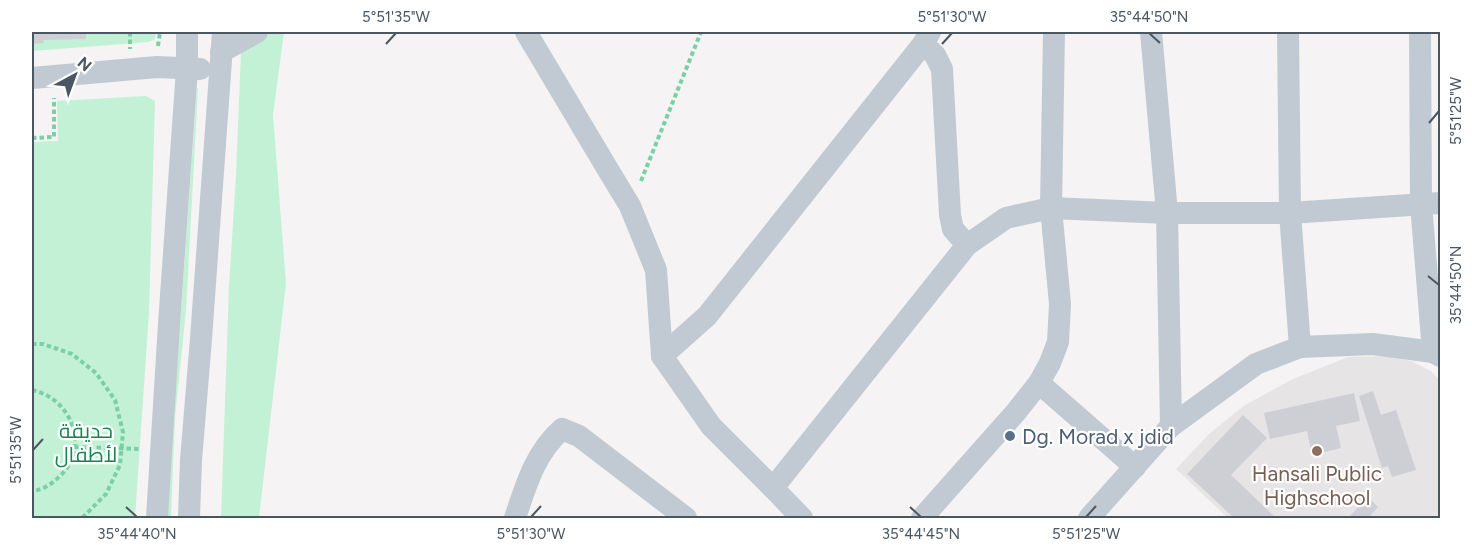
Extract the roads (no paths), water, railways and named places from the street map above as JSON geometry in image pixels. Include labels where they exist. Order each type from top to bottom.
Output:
[{"type":"street","points":[[157,519],[187,69],[187,32]]},
{"type":"street","points":[[32,78],[157,67],[187,69],[257,32]]},
{"type":"street","points":[[526,32],[630,206],[656,270],[662,356],[711,426],[800,518]]},
{"type":"street","points":[[922,519],[1039,383],[1058,342],[1060,304],[1051,208],[1054,32]]},
{"type":"street","points":[[1150,32],[1167,213],[1171,426]]},
{"type":"street","points":[[1288,32],[1290,213],[1300,346]]},
{"type":"street","points":[[1089,519],[1171,426],[1257,364],[1300,346],[1373,344],[1437,354],[1431,203],[1420,32]]},
{"type":"street","points":[[662,356],[707,316],[927,38],[942,69],[950,215],[953,229],[967,245]]},
{"type":"street","points":[[189,519],[221,51]]},
{"type":"street","points":[[773,488],[967,245],[1006,218],[1051,208],[1167,213],[1290,213],[1431,203]]},
{"type":"street","points":[[1039,383],[1135,467]]},
{"type":"street","points":[[523,514],[531,473],[543,449],[562,429],[579,436],[686,519]]},
{"type":"place","name":"Dg. Morad x jdid","points":[[1010,436]]},
{"type":"place","name":"Hansali Public Highschool","points":[[1317,451]]},
{"type":"park label","name":"حديقة لأطفال","points":[[86,442]]}]
